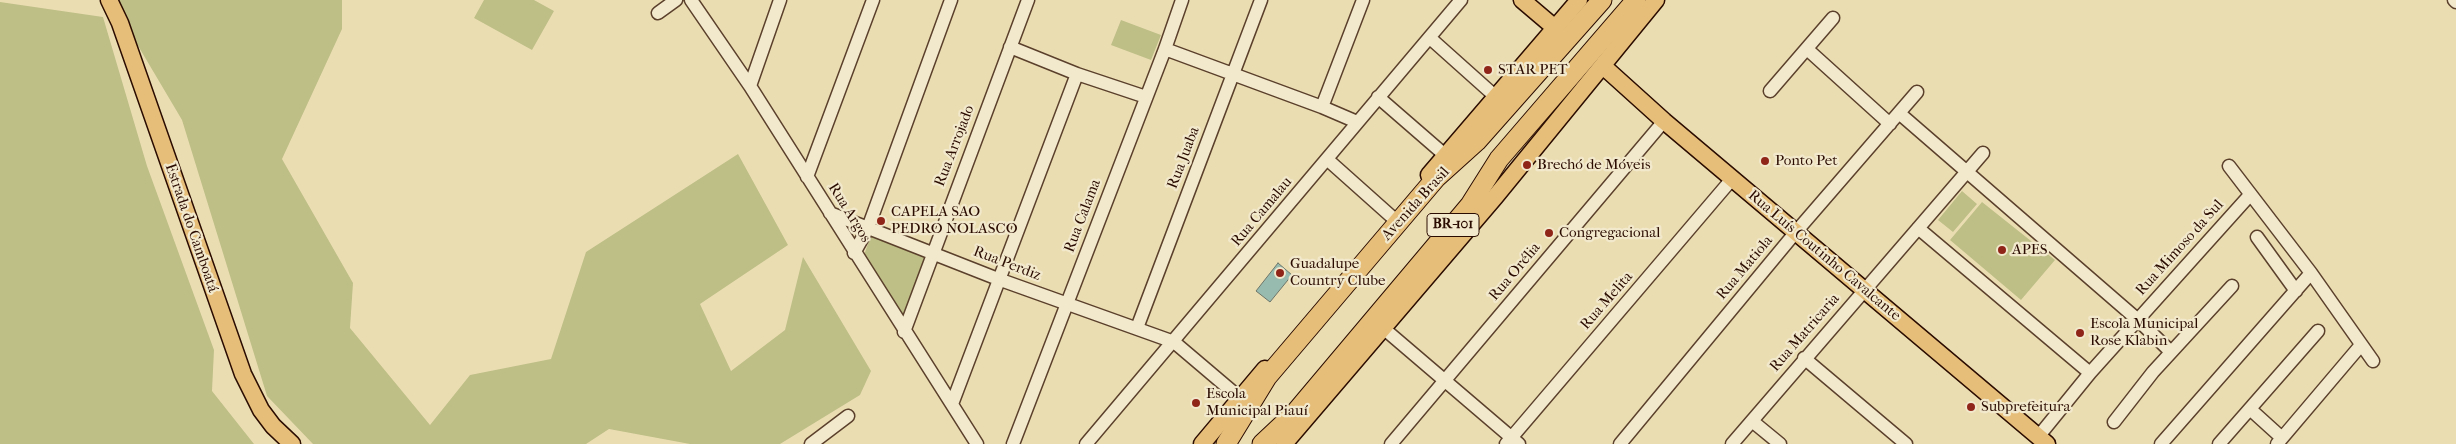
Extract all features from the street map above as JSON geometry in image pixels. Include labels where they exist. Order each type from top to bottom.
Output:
[{"type":"highway","name":"Avenida Brasil","points":[[1226,444],[1267,377],[1436,178],[1477,142],[1602,0]]},
{"type":"highway","name":"BR-101","points":[[1262,444],[1294,414],[1470,204],[1499,159],[1636,0]]},
{"type":"main road","name":"Estrada do Camboatá","points":[[109,0],[120,23],[243,374],[261,410],[273,426],[292,444]]},
{"type":"main road","points":[[1522,0],[1555,28]]},
{"type":"main road","name":"Avenida Brasil","points":[[1202,444],[1579,0]]},
{"type":"main road","points":[[1284,444],[1495,197],[1656,0]]},
{"type":"main road","name":"Rua Luís Coutinho Cavalcante","points":[[1603,66],[1795,233],[2043,440]]},
{"type":"street","points":[[658,13],[676,0]]},
{"type":"street","name":"Rua Argos","points":[[692,0],[750,86],[904,332],[977,444]]},
{"type":"street","points":[[750,86],[780,0]]},
{"type":"street","points":[[808,177],[874,0]]},
{"type":"street","points":[[854,253],[868,228],[951,0]]},
{"type":"street","name":"Rua Arrojado","points":[[904,332],[1028,0]]},
{"type":"street","name":"Rua Calama","points":[[1014,444],[1165,49],[1181,0]]},
{"type":"street","name":"Rua Juaba","points":[[1137,328],[1261,0]]},
{"type":"street","points":[[1322,107],[1362,0]]},
{"type":"street","name":"Rua Camalau","points":[[1086,444],[1328,160],[1357,122],[1461,0]]},
{"type":"street","points":[[1770,91],[1833,18]]},
{"type":"street","points":[[1430,38],[1496,97]]},
{"type":"street","points":[[1010,47],[1077,74],[1146,97]]},
{"type":"street","points":[[1165,49],[1322,107],[1357,122]]},
{"type":"street","points":[[1806,49],[1890,124]]},
{"type":"street","points":[[952,404],[1077,74]]},
{"type":"street","name":"Rua Matiola","points":[[1620,444],[1795,233],[1916,92]]},
{"type":"street","points":[[1378,97],[1446,156]]},
{"type":"street","points":[[1899,113],[2138,320],[2171,352]]},
{"type":"street","name":"Rua Orélia","points":[[1391,444],[1664,121]]},
{"type":"street","name":"Rua Matricaria","points":[[1732,444],[1804,358],[1983,153]]},
{"type":"street","points":[[1328,160],[1394,218]]},
{"type":"street","points":[[2229,166],[2311,274],[2373,361]]},
{"type":"street","name":"Rua Melita","points":[[1512,442],[1732,179]]},
{"type":"street","name":"Rua Mimoso da Sul","points":[[2043,440],[2090,374],[2250,196]]},
{"type":"street","name":"Rua Perdiz","points":[[830,213],[998,279],[1174,342],[1240,398]]},
{"type":"street","points":[[1918,228],[2090,374]]},
{"type":"street","points":[[2257,237],[2296,290]]},
{"type":"street","points":[[2161,444],[2311,274]]},
{"type":"street","points":[[2114,422],[2171,352],[2232,286]]},
{"type":"street","points":[[1382,327],[1512,442]]},
{"type":"street","points":[[2219,444],[2318,331]]},
{"type":"street","points":[[2250,409],[2280,441],[2362,345]]},
{"type":"street","points":[[1804,358],[1906,444]]},
{"type":"street","points":[[811,444],[848,416]]},
{"type":"street","points":[[1752,420],[1780,444]]},
{"type":"green space","points":[[116,0],[342,0],[342,29],[282,159],[353,283],[350,328],[430,425],[470,375],[551,359],[586,252],[738,154],[788,245],[700,304],[731,371],[785,330],[803,257],[871,371],[860,395],[780,444],[690,444],[609,429],[586,444],[313,444],[267,396],[182,120],[137,44]]},
{"type":"green space","points":[[484,0],[534,0],[554,11],[532,50],[474,18]]},
{"type":"green space","points":[[0,2],[103,17],[147,166],[214,350],[212,391],[254,444],[0,444]]},
{"type":"green space","points":[[1121,20],[1161,35],[1151,60],[1111,45]]},
{"type":"green space","points":[[1962,191],[1977,204],[1953,232],[1938,220]]},
{"type":"green space","name":"APES","points":[[1982,202],[2055,260],[2021,300],[1950,240]]},
{"type":"green space","points":[[871,235],[926,256],[905,328],[863,258]]},
{"type":"water","points":[[1278,263],[1292,275],[1270,302],[1256,291]]},
{"type":"place","name":"STAR PET","points":[[1488,70]]},
{"type":"place","name":"Ponto Pet","points":[[1765,161]]},
{"type":"place","name":"Brechó de Móveis","points":[[1527,165]]},
{"type":"place","name":"CAPELA SAO PEDRO NOLASCO","points":[[881,221]]},
{"type":"place","name":"Congregacional","points":[[1549,233]]},
{"type":"place","name":"APES","points":[[2002,250]]},
{"type":"place","name":"Guadalupe Country Clube","points":[[1280,273]]},
{"type":"place","name":"Escola Municipal Rose Klabin","points":[[2080,333]]},
{"type":"place","name":"Escola Municipal Piauí","points":[[1196,403]]},
{"type":"place","name":"Subprefeitura","points":[[1971,407]]}]
